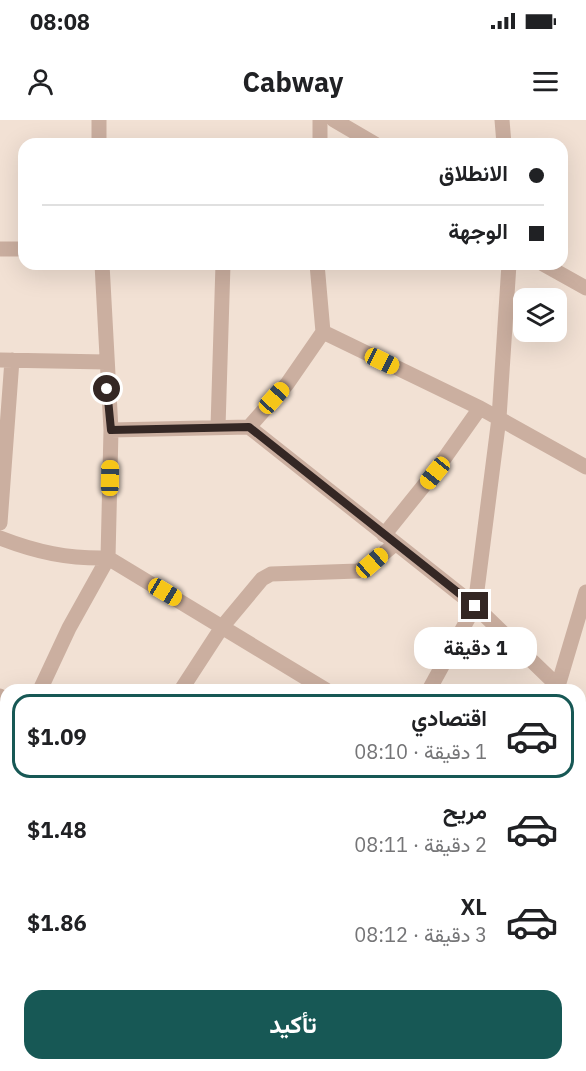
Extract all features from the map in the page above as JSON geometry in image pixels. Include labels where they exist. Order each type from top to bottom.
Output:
[{"type":"street","points":[[99,120],[99,138]]},
{"type":"street","points":[[320,120],[320,138]]},
{"type":"street","points":[[334,120],[365,138]]},
{"type":"street","points":[[502,120],[504,138]]},
{"type":"street","points":[[0,249],[18,249]]},
{"type":"street","points":[[43,684],[69,628],[108,558],[111,430],[102,270]]},
{"type":"street","points":[[218,427],[223,270]]},
{"type":"street","points":[[249,427],[287,384],[323,332],[318,270]]},
{"type":"street","points":[[432,684],[475,606],[499,418],[509,270]]},
{"type":"street","points":[[554,270],[586,288]]},
{"type":"street","points":[[323,332],[480,408],[586,467]]},
{"type":"street","points":[[0,524],[6,360],[106,362]]},
{"type":"street","points":[[185,684],[222,627],[254,586],[271,574],[341,574],[358,571],[372,563],[480,408]]},
{"type":"street","points":[[111,430],[249,427],[475,606],[556,684]]},
{"type":"street","points":[[0,538],[44,553],[74,558],[108,558],[316,684]]},
{"type":"street","points":[[561,684],[586,591]]},
{"type":"route","points":[[107,389],[111,430],[249,427],[475,606]]}]
